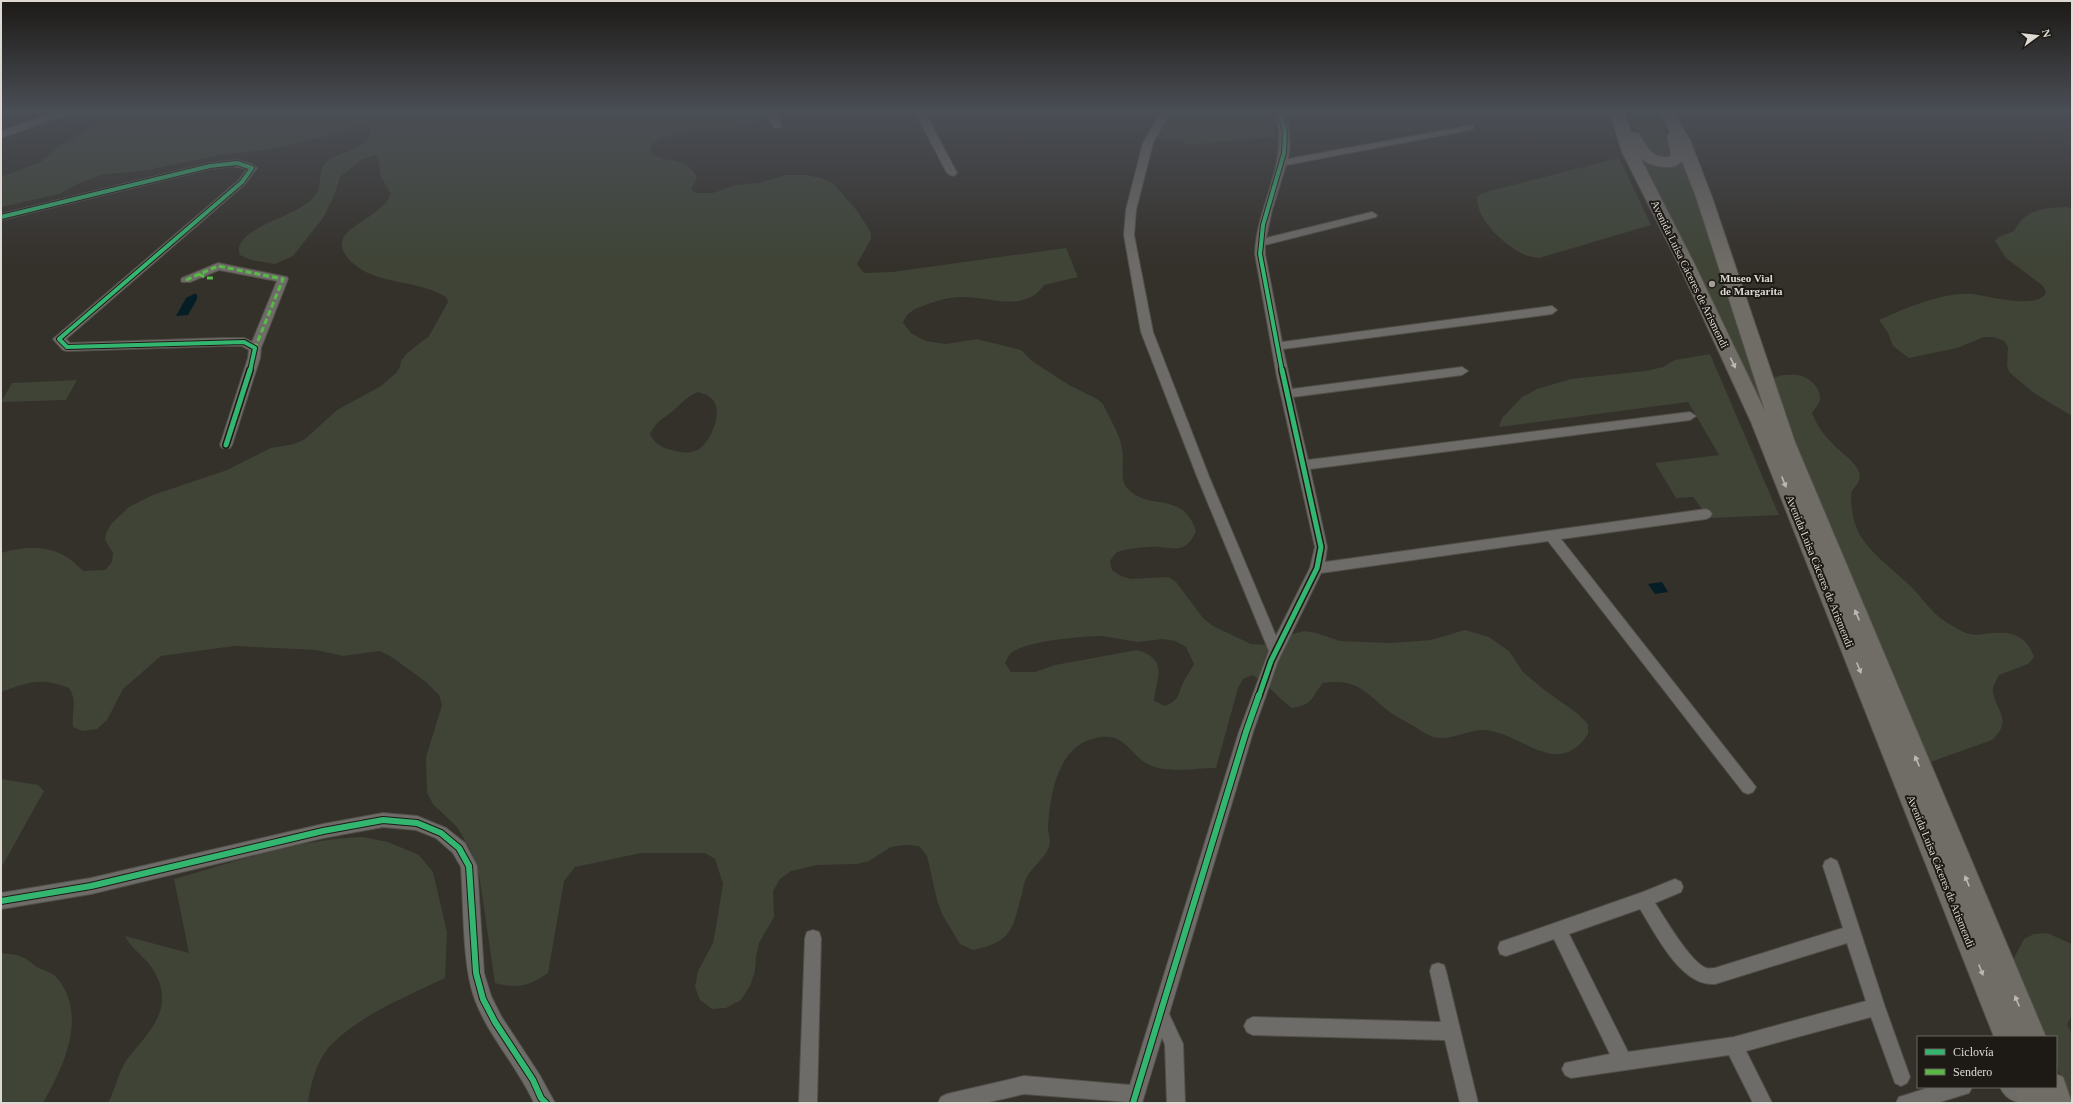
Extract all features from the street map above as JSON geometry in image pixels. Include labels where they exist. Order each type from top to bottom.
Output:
[{"type":"main road","name":"Avenida Luisa Cáceres de Arismendi","points":[[1636,164],[1687,265],[1761,422],[2003,1032]]},
{"type":"main road","name":"Avenida Luisa Cáceres de Arismendi","points":[[1691,164],[1704,198],[1785,442],[2032,1036]]},
{"type":"main road","points":[[2028,1088],[2034,1103]]},
{"type":"main road","points":[[2053,1088],[2059,1103]]},
{"type":"street","points":[[1,217],[210,166],[229,164]]},
{"type":"street","points":[[237,164],[247,165],[252,168],[242,182],[59,339],[67,347],[244,342],[255,348]]},
{"type":"street","points":[[947,164],[952,173]]},
{"type":"street","points":[[1143,164],[1131,210],[1129,235],[1148,332],[1158,364],[1204,479],[1276,650]]},
{"type":"street","points":[[947,1103],[1024,1085],[1134,1098],[1246,732],[1276,650],[1317,568],[1321,547],[1277,346],[1259,243],[1281,164]]},
{"type":"street","points":[[1259,243],[1372,215]]},
{"type":"street","points":[[186,280],[218,266],[226,266],[283,279],[255,348],[254,358],[226,445]]},
{"type":"street","points":[[199,274],[206,278],[213,278]]},
{"type":"street","points":[[1277,346],[1552,310]]},
{"type":"street","points":[[1287,394],[1462,371]]},
{"type":"street","points":[[1304,465],[1690,416]]},
{"type":"street","points":[[1317,568],[1706,514]]},
{"type":"street","points":[[1551,536],[1748,787]]},
{"type":"street","points":[[1,901],[91,886],[323,831],[383,820],[417,823],[441,833],[459,848],[469,866],[476,973],[483,999],[495,1022],[533,1080],[541,1098],[546,1103]]},
{"type":"street","points":[[1831,866],[1876,1007],[1901,1077]]},
{"type":"street","points":[[1506,948],[1644,900],[1675,887]]},
{"type":"street","points":[[1644,900],[1682,957],[1692,969],[1704,976],[1715,976],[1852,933]]},
{"type":"street","points":[[1558,930],[1623,1061]]},
{"type":"street","points":[[808,1103],[812,938]]},
{"type":"street","points":[[1438,971],[1469,1103]]},
{"type":"street","points":[[1571,1069],[1734,1046],[1876,1007]]},
{"type":"street","points":[[1159,1013],[1174,1044],[1176,1103]]},
{"type":"street","points":[[1253,1026],[1432,1030],[1453,1032]]},
{"type":"street","points":[[1734,1046],[1763,1103]]},
{"type":"street","points":[[1905,1103],[1959,1088]]},
{"type":"street","points":[[2010,1088],[2029,1103]]},
{"type":"green space","points":[[37,164],[179,164],[148,170],[101,175],[82,182],[59,194],[1,207],[1,177]]},
{"type":"green space","points":[[326,164],[357,164],[340,177],[334,196],[323,218],[293,256],[275,264],[251,260],[240,255],[239,247],[243,240],[251,233],[300,208],[308,203],[317,194],[323,167]]},
{"type":"green space","points":[[379,164],[683,164],[697,177],[691,190],[696,193],[713,193],[736,185],[760,183],[785,175],[806,175],[821,178],[833,183],[858,212],[871,233],[871,239],[857,264],[864,273],[892,272],[1066,248],[1078,277],[1044,285],[1036,294],[1027,299],[1016,301],[1006,302],[972,297],[942,300],[914,310],[908,314],[903,323],[911,333],[926,341],[946,344],[977,339],[1021,350],[1032,361],[1069,385],[1097,399],[1103,404],[1121,443],[1123,454],[1123,480],[1127,488],[1136,495],[1145,499],[1165,503],[1183,510],[1190,518],[1196,531],[1189,543],[1181,548],[1143,547],[1116,553],[1110,561],[1112,570],[1121,576],[1131,579],[1168,577],[1176,582],[1203,618],[1213,626],[1251,644],[1275,645],[1293,634],[1304,631],[1316,633],[1340,641],[1391,643],[1431,640],[1465,630],[1489,637],[1509,651],[1523,672],[1578,714],[1588,724],[1588,734],[1576,747],[1564,753],[1552,754],[1539,750],[1513,738],[1485,730],[1438,738],[1425,733],[1392,714],[1366,692],[1352,684],[1343,682],[1323,683],[1311,700],[1305,705],[1292,708],[1263,682],[1252,675],[1243,679],[1238,688],[1216,768],[1175,770],[1152,766],[1144,762],[1121,741],[1115,738],[1096,738],[1083,742],[1073,750],[1058,773],[1054,786],[1049,814],[1049,847],[1047,852],[1026,879],[1013,925],[1009,932],[996,943],[973,950],[960,944],[942,914],[937,900],[927,856],[919,846],[905,845],[891,847],[869,861],[857,864],[817,865],[791,871],[780,879],[773,891],[774,917],[759,943],[755,971],[750,986],[741,1000],[726,1008],[712,1009],[700,1000],[695,987],[698,971],[713,943],[723,884],[715,859],[705,853],[641,853],[575,867],[564,881],[548,973],[535,981],[523,985],[510,986],[495,983],[479,874],[470,849],[457,827],[433,804],[427,793],[426,757],[442,705],[439,695],[426,682],[390,656],[380,651],[343,656],[316,650],[234,646],[161,656],[123,689],[107,720],[97,729],[82,731],[73,727],[74,702],[69,688],[50,683],[35,682],[27,683],[1,692],[1,553],[28,548],[46,549],[63,555],[83,571],[105,570],[112,562],[113,553],[105,540],[106,533],[111,524],[129,507],[153,495],[227,470],[271,448],[294,444],[305,439],[337,410],[381,386],[396,373],[406,354],[429,336],[448,302],[446,297],[428,289],[370,274],[358,267],[348,258],[342,246],[342,240],[351,229],[377,211],[388,200],[391,194],[381,177]],"holes":[[[698,392],[712,399],[715,404],[717,411],[716,418],[712,433],[708,440],[699,449],[689,452],[675,451],[659,445],[654,440],[650,434],[658,422],[691,395]],[[1102,636],[1138,642],[1163,639],[1175,641],[1186,647],[1194,664],[1176,699],[1165,706],[1154,701],[1159,671],[1157,664],[1154,659],[1147,654],[1137,650],[1055,665],[1035,672],[1011,672],[1005,663],[1010,654],[1017,649],[1054,640]]]},
{"type":"green space","points":[[1597,164],[1622,164],[1651,225],[1539,258],[1523,254],[1513,248],[1498,236],[1485,221],[1478,205],[1477,196],[1490,191]]},
{"type":"green space","name":"Museo Vial de Margarita","points":[[1642,164],[1672,166],[1684,164],[1692,184],[1769,418],[1765,417]]},
{"type":"green space","points":[[2066,207],[2072,209],[2072,416],[2034,393],[2009,372],[2007,365],[2008,347],[2004,341],[1994,337],[1984,337],[1957,348],[1909,358],[1893,346],[1888,333],[1879,320],[1925,301],[1950,295],[1962,294],[1973,294],[2012,301],[2033,301],[2041,298],[2046,293],[2043,286],[2006,258],[1995,241],[1999,237],[2014,231],[2024,218],[2036,211]]},
{"type":"green space","points":[[1710,354],[1779,515],[1709,518],[1693,497],[1676,498],[1655,463],[1719,455],[1688,402],[1499,427],[1502,418],[1522,397],[1537,389],[1571,379],[1646,371],[1663,367],[1675,360]]},
{"type":"green space","points":[[1783,375],[1802,376],[1810,380],[1816,386],[1820,399],[1812,413],[1818,425],[1835,446],[1851,460],[1859,472],[1860,478],[1851,494],[1853,516],[1860,536],[1873,552],[1910,586],[1938,616],[1949,624],[1973,635],[2008,633],[2019,637],[2031,650],[2034,657],[2028,664],[1999,675],[1995,683],[1993,692],[2003,722],[2002,727],[1992,740],[1925,764],[1768,383],[1772,378]]},
{"type":"green space","points":[[77,380],[66,400],[1,402],[12,383]]},
{"type":"green space","points":[[1,779],[38,785],[44,791],[1,868]]},
{"type":"green space","points":[[362,837],[388,842],[419,855],[433,872],[447,932],[445,978],[386,1006],[344,1033],[332,1044],[322,1057],[313,1079],[308,1103],[108,1103],[123,1066],[156,1021],[162,999],[161,987],[155,973],[125,936],[189,953],[174,879],[267,852],[314,842]]},
{"type":"green space","points":[[2047,933],[2072,944],[2072,1016],[2067,1024],[2072,1035],[2072,1101],[2057,1068],[2057,1036],[2041,1036],[2014,972],[2014,958],[2024,939],[2034,934]]},
{"type":"green space","points":[[1,953],[20,956],[37,967],[51,973],[58,979],[67,994],[71,1009],[72,1026],[69,1042],[58,1074],[43,1103],[1,1103]]},
{"type":"water","points":[[197,294],[197,299],[188,315],[176,316],[186,298]]},
{"type":"water","points":[[1662,582],[1668,592],[1655,594],[1648,584]]},
{"type":"marked path","points":[[186,280],[218,266],[283,279],[255,348]]},
{"type":"marked path","points":[[199,274],[206,278],[213,278]]},
{"type":"cycle path","points":[[1,217],[210,166],[231,164]]},
{"type":"cycle path","points":[[226,445],[254,358],[255,348],[244,342],[67,347],[59,339],[242,182],[252,168],[240,164]]},
{"type":"cycle path","points":[[1133,1103],[1246,732],[1271,661],[1317,568],[1321,547],[1283,377],[1260,254],[1260,239],[1263,225],[1282,164]]},
{"type":"cycle path","points":[[1,901],[91,886],[323,831],[383,820],[417,823],[441,833],[459,848],[469,866],[476,973],[483,999],[495,1022],[533,1080],[541,1098],[546,1103]]},
{"type":"place","name":"Museo Vial de Margarita","points":[[1712,284]]}]
